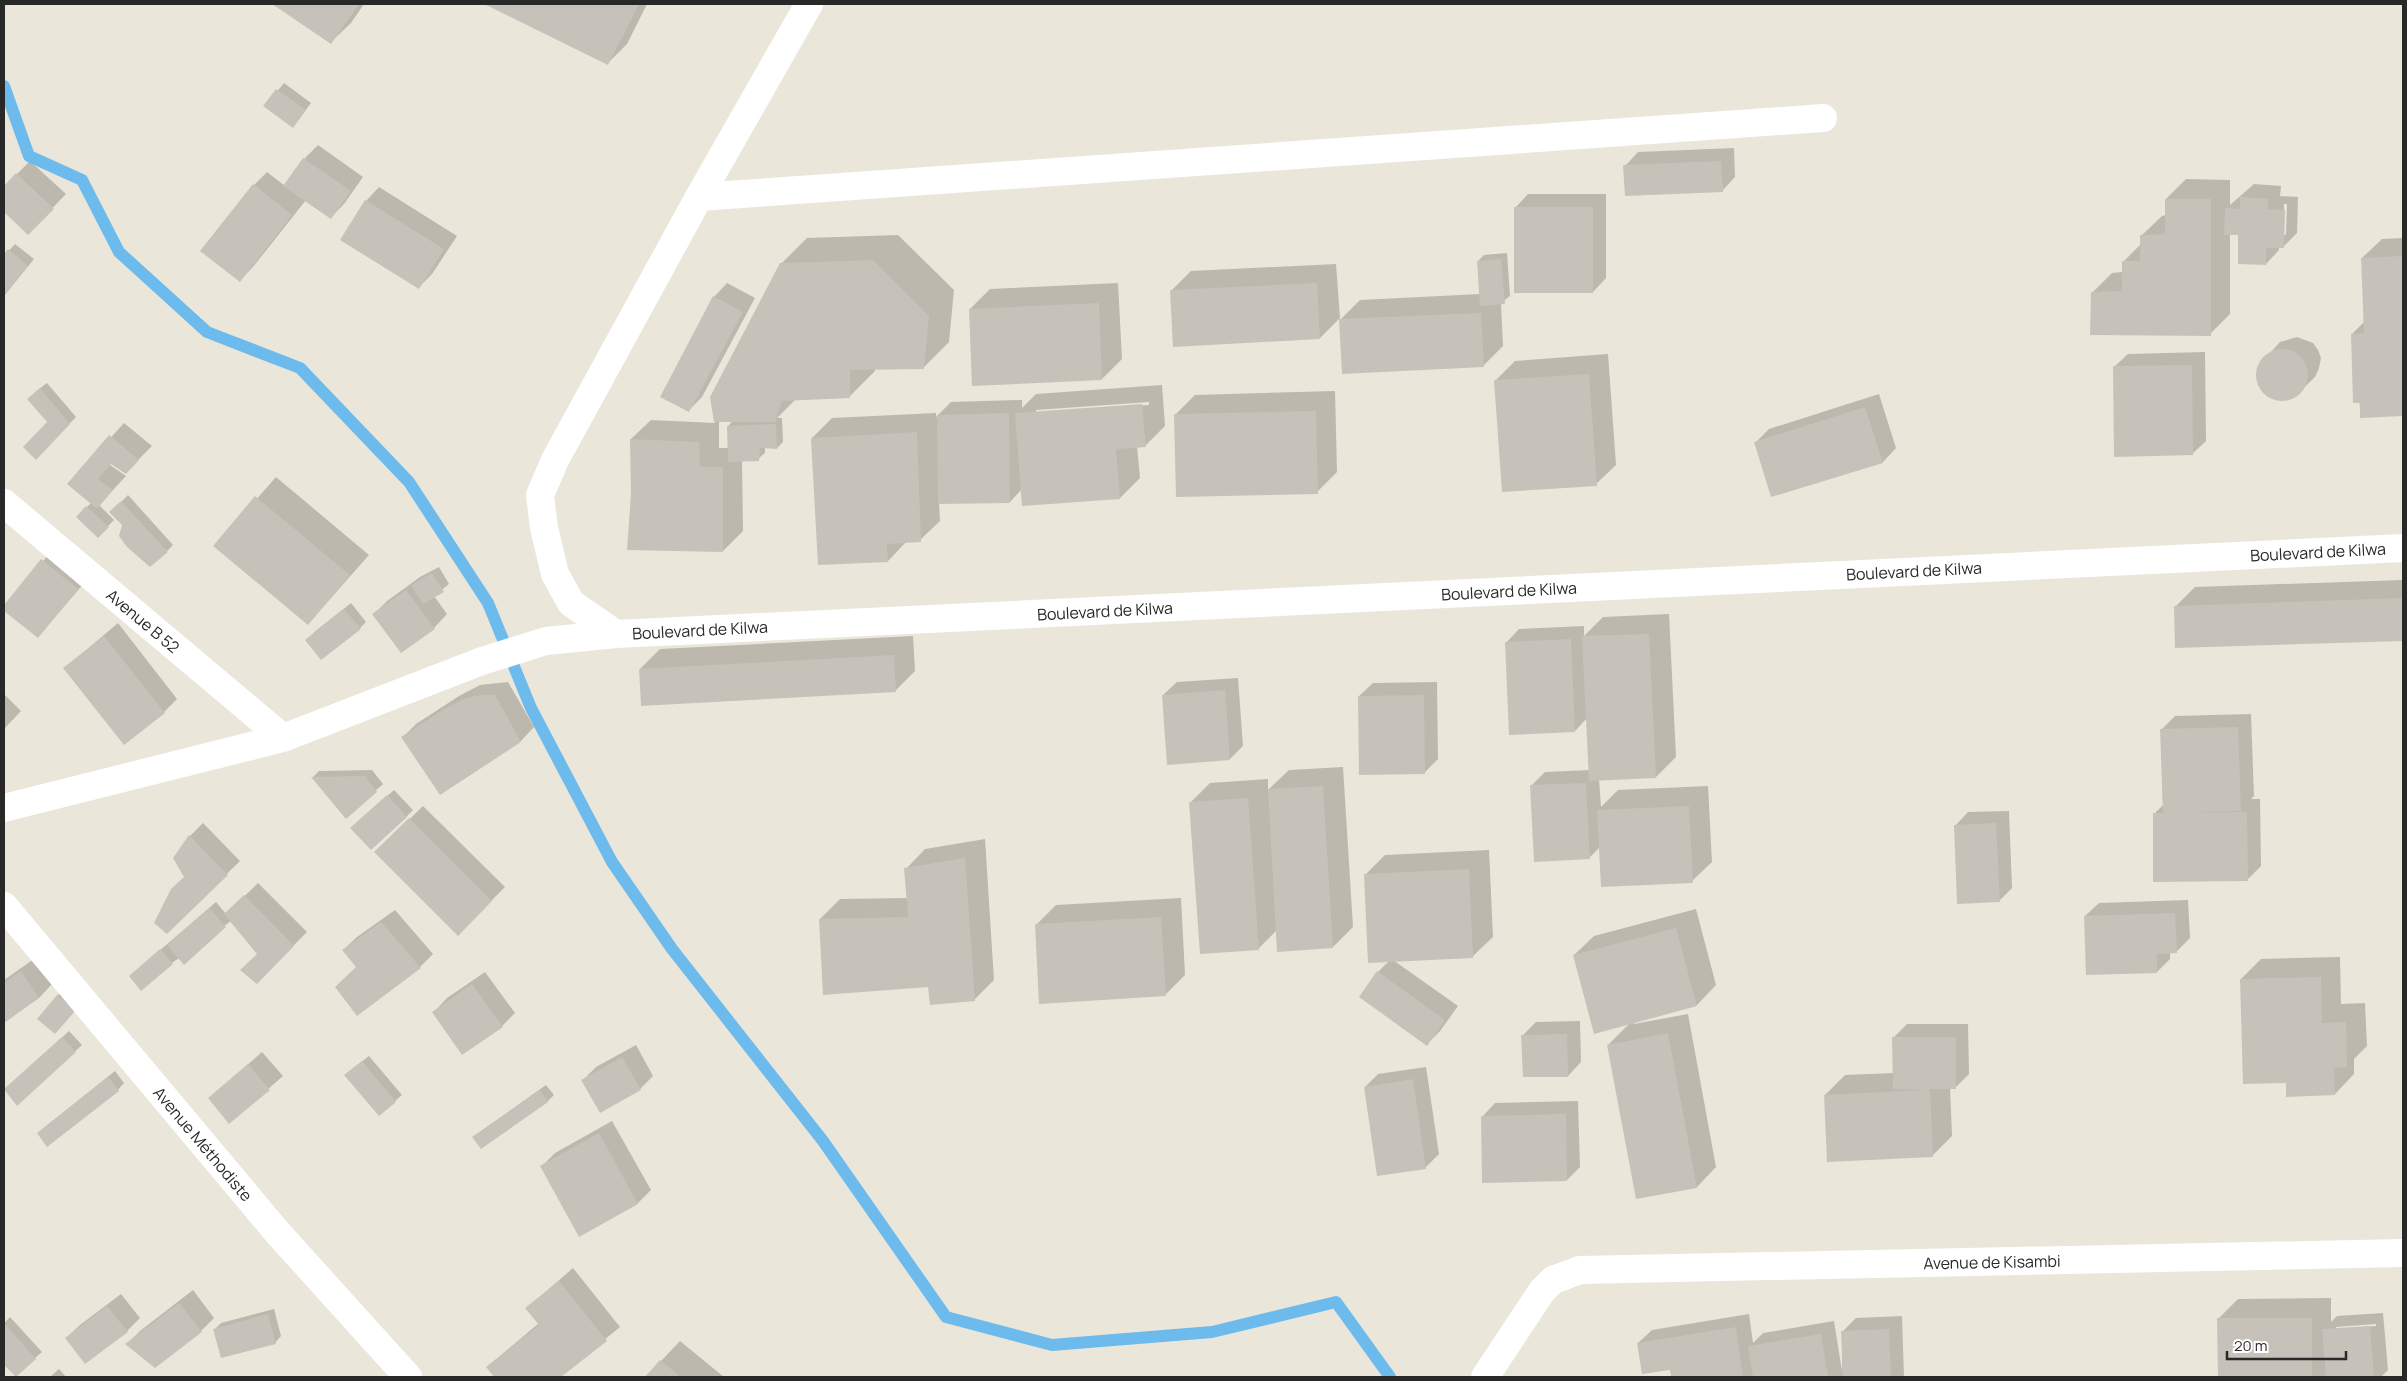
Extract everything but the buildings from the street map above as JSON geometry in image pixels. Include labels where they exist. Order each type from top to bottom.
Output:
[{"type":"street","points":[[616,634],[571,603],[554,574],[544,528],[540,495],[555,460],[699,197],[809,4]]},
{"type":"street","points":[[699,197],[1823,118]]},
{"type":"street","name":"Avenue B 52","points":[[4,503],[283,738]]},
{"type":"street","name":"Boulevard de Kilwa","points":[[4,808],[283,738],[482,661],[546,641],[616,634],[2403,548]]},
{"type":"street","name":"Avenue Méthodiste","points":[[4,906],[277,1232],[408,1377]]},
{"type":"street","name":"Avenue de Kisambi","points":[[1485,1377],[1542,1291],[1552,1280],[1580,1270],[2403,1254]]},
{"type":"waterway","points":[[4,86],[29,156],[82,180],[119,252],[207,332],[300,368],[409,482],[488,603],[531,708],[612,862],[672,949],[823,1141],[946,1317],[1052,1345],[1212,1332],[1336,1302],[1390,1377]]}]
